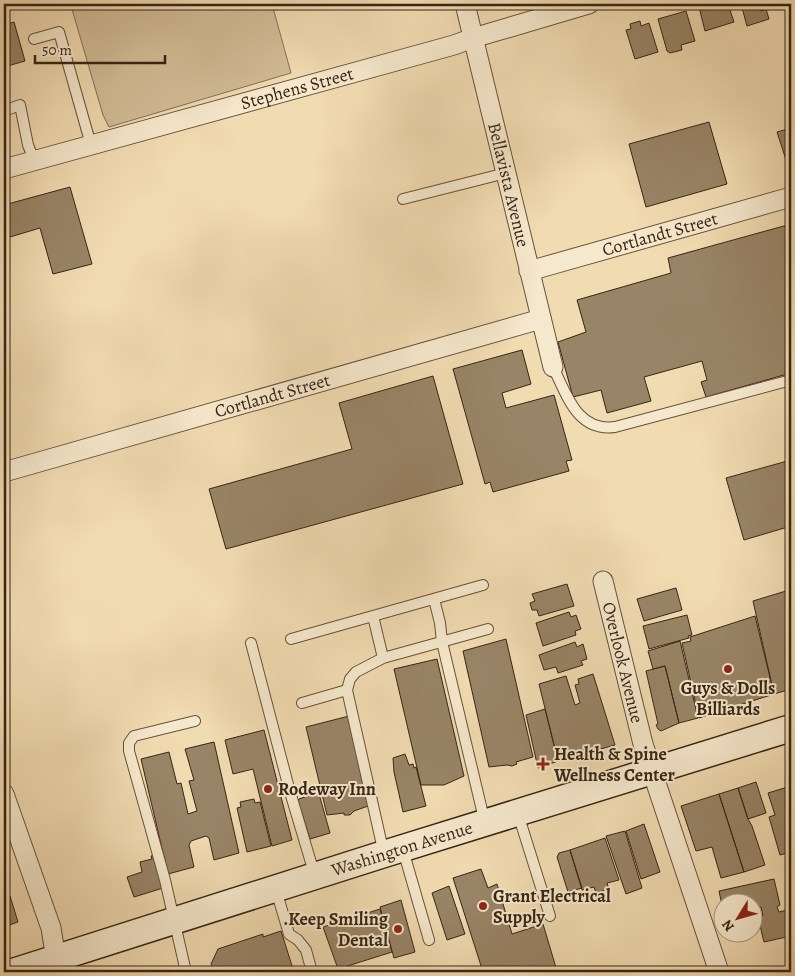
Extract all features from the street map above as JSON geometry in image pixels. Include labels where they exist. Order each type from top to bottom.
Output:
[{"type":"main road","name":"Washington Avenue","points":[[14,972],[59,968],[175,922],[791,728]]},
{"type":"street","name":"Bellavista Avenue","points":[[465,4],[553,367]]},
{"type":"street","name":"Stephens Street","points":[[4,169],[454,45],[589,4]]},
{"type":"street","name":"Cortlandt Street","points":[[529,271],[791,197]]},
{"type":"street","name":"Cortlandt Street","points":[[4,472],[540,319]]},
{"type":"street","name":"Overlook Avenue","points":[[603,581],[642,744],[663,801],[719,972]]},
{"type":"street","points":[[4,794],[51,928],[59,968]]},
{"type":"lane","points":[[34,39],[59,32],[91,145]]},
{"type":"lane","points":[[4,111],[20,105],[28,145],[34,160]]},
{"type":"lane","points":[[403,199],[506,173]]},
{"type":"lane","points":[[553,367],[574,409],[581,417],[594,426],[608,428],[791,380]]},
{"type":"lane","points":[[291,639],[483,585]]},
{"type":"lane","points":[[434,599],[440,623],[442,642],[485,824]]},
{"type":"lane","points":[[373,616],[383,658]]},
{"type":"lane","points":[[429,940],[394,852],[347,690],[350,679],[356,672],[383,658],[488,630]]},
{"type":"lane","points":[[251,643],[290,792],[316,877]]},
{"type":"lane","points":[[302,703],[347,690]]},
{"type":"lane","points":[[186,972],[152,829],[129,751],[129,743],[134,736],[195,721]]},
{"type":"lane","points":[[518,814],[550,916]]},
{"type":"lane","points":[[276,890],[289,934],[298,940],[306,950],[312,972]]},
{"type":"shaded area","points":[[78,4],[272,4],[291,73],[109,127],[103,115],[71,6]]},
{"type":"building","points":[[709,4],[728,4],[734,22],[705,31],[699,7]]},
{"type":"building","points":[[741,4],[759,4],[761,11],[766,9],[769,19],[747,26]]},
{"type":"building","points":[[686,11],[695,41],[681,45],[682,50],[670,53],[667,51],[658,19]]},
{"type":"building","points":[[640,21],[641,26],[649,23],[658,52],[635,59],[626,30],[631,29],[630,24]]},
{"type":"building","points":[[14,22],[25,61],[4,67],[4,25]]},
{"type":"building","points":[[709,122],[727,184],[646,207],[629,144]]},
{"type":"building","points":[[791,128],[791,165],[788,166],[777,132]]},
{"type":"building","points":[[70,187],[92,264],[53,274],[40,228],[10,237],[4,205]]},
{"type":"building","points":[[791,224],[791,373],[706,397],[701,382],[707,380],[702,361],[644,377],[651,401],[607,413],[601,390],[573,397],[558,342],[586,332],[577,300],[671,273],[668,258]]},
{"type":"building","points":[[522,350],[531,384],[502,393],[506,408],[554,395],[572,460],[566,461],[569,471],[493,492],[490,482],[485,484],[453,369]]},
{"type":"building","points":[[433,376],[463,484],[226,549],[209,489],[352,449],[339,403]]},
{"type":"building","points":[[791,460],[791,526],[744,540],[726,478]]},
{"type":"building","points":[[567,584],[574,606],[539,616],[537,610],[532,610],[530,603],[535,601],[532,594]]},
{"type":"building","points":[[676,588],[682,610],[644,621],[637,599]]},
{"type":"building","points":[[786,591],[791,607],[791,689],[774,694],[753,601]]},
{"type":"building","points":[[569,612],[571,617],[576,615],[581,629],[575,631],[576,635],[543,646],[536,623]]},
{"type":"building","points":[[687,615],[692,635],[688,636],[689,638],[649,649],[643,626]]},
{"type":"building","name":"Guys & Dolls Billiards","points":[[755,616],[774,694],[699,718],[682,643],[691,641],[690,637]]},
{"type":"building","points":[[506,639],[533,757],[516,762],[517,764],[512,766],[489,767],[463,651]]},
{"type":"building","points":[[680,641],[698,718],[679,723],[665,666],[653,669],[648,651]]},
{"type":"building","points":[[575,642],[577,647],[583,644],[587,659],[581,661],[583,665],[558,673],[556,667],[544,670],[539,655]]},
{"type":"building","points":[[437,659],[464,776],[444,785],[421,785],[394,669]]},
{"type":"building","points":[[665,666],[679,723],[661,731],[656,725],[658,724],[646,671]]},
{"type":"building","points":[[593,674],[615,745],[558,761],[539,684],[566,676],[575,705],[580,703],[575,685],[579,684],[578,679]]},
{"type":"building","points":[[545,709],[558,761],[538,768],[526,715]]},
{"type":"building","points":[[349,716],[371,805],[354,811],[350,815],[344,815],[344,813],[327,815],[306,727]]},
{"type":"building","name":"Rodeway Inn","points":[[264,730],[292,840],[272,846],[253,769],[233,774],[225,740]]},
{"type":"building","points":[[214,742],[239,853],[214,860],[209,838],[206,836],[191,841],[189,845],[194,867],[168,874],[141,759],[169,752],[177,784],[181,783],[188,814],[197,811],[189,781],[194,780],[185,749]]},
{"type":"building","points":[[405,754],[409,765],[413,764],[414,768],[416,767],[426,806],[403,812],[394,772],[393,758]]},
{"type":"building","points":[[756,782],[766,813],[748,819],[738,788]]},
{"type":"building","points":[[791,786],[791,852],[780,855],[769,817],[775,815],[768,793]]},
{"type":"building","points":[[738,788],[765,865],[744,872],[719,794]]},
{"type":"building","name":"Rodeway Inn","points":[[316,793],[319,794],[330,833],[310,839],[298,801]]},
{"type":"building","points":[[719,794],[744,872],[721,878],[712,847],[696,851],[681,806]]},
{"type":"building","points":[[254,799],[255,803],[260,802],[271,846],[247,852],[237,808],[241,807],[240,802]]},
{"type":"building","points":[[644,824],[660,872],[641,879],[626,831]]},
{"type":"building","points":[[625,831],[642,888],[626,894],[606,836]]},
{"type":"building","points":[[605,838],[619,880],[607,883],[609,889],[596,893],[594,887],[582,890],[570,850]]},
{"type":"building","points":[[570,850],[582,888],[568,892],[557,857],[559,853]]},
{"type":"building","points":[[154,855],[163,888],[134,897],[127,877],[142,872],[140,862],[152,859],[151,856]]},
{"type":"building","name":"Grant Electrical Supply","points":[[481,869],[488,888],[497,884],[512,934],[543,924],[557,971],[483,972],[453,878]]},
{"type":"building","points":[[774,879],[780,905],[777,907],[779,912],[791,909],[791,936],[764,942],[762,934],[762,894],[720,894],[719,891]]},
{"type":"building","points":[[4,886],[6,897],[10,896],[18,922],[4,927]]},
{"type":"building","points":[[449,886],[465,934],[447,940],[432,893]]},
{"type":"building","name":".Keep Smiling Dental","points":[[401,900],[415,952],[394,958],[380,907]]},
{"type":"building","points":[[380,909],[392,952],[338,969],[323,927]]},
{"type":"building","points":[[281,931],[294,972],[215,972],[211,964],[218,949],[263,934],[263,937]]},
{"type":"place","name":"Guys & Dolls Billiards","points":[[728,669]]},
{"type":"place","name":"Health & Spine Wellness Center","points":[[543,764]]},
{"type":"place","name":"Rodeway Inn","points":[[268,789]]},
{"type":"place","name":"Grant Electrical Supply","points":[[483,906]]},
{"type":"place","name":".Keep Smiling Dental","points":[[398,929]]}]
